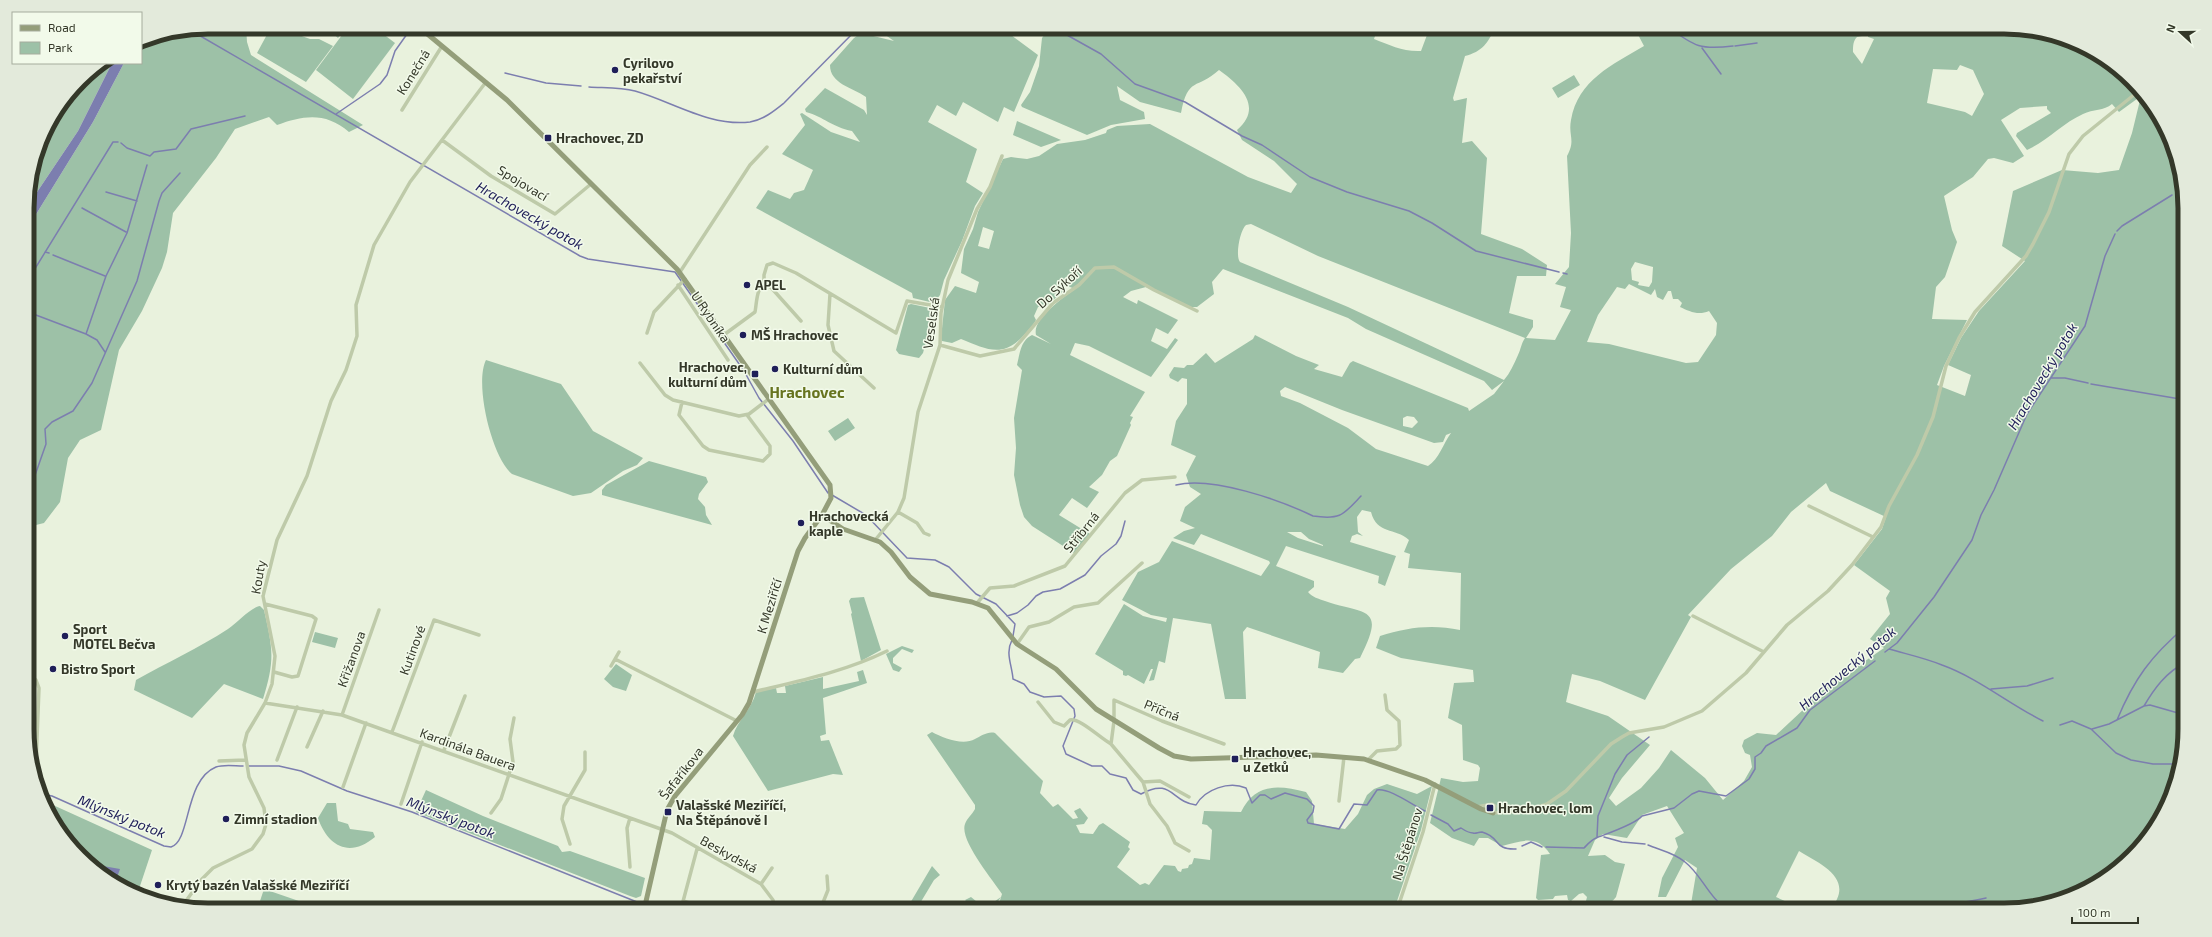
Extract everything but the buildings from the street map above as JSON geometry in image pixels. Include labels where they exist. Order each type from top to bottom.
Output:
[{"type":"street","points":[[427,34],[486,82],[680,272]]},
{"type":"street","name":"Konečná","points":[[402,110],[442,46]]},
{"type":"street","name":"Kouty","points":[[185,902],[202,879],[213,868],[252,849],[263,834],[266,824],[264,808],[249,777],[245,760],[245,738],[265,703],[272,684],[274,672],[276,656],[263,594],[277,540],[307,476],[331,401],[346,370],[357,336],[356,305],[374,245],[410,182],[486,82]]},
{"type":"street","points":[[822,516],[843,529],[876,539],[891,552],[921,587],[930,594],[978,601],[988,608],[1016,642],[1056,669],[1096,709],[1159,748],[1183,758],[1316,755],[1368,760],[1435,784],[1477,807],[1493,812],[1527,811],[1547,804],[1566,791],[1611,744],[1622,736],[1630,733],[1664,727],[1702,711],[1746,673],[1787,624],[1828,591],[1881,527],[1889,506],[1917,455],[1933,417],[1946,366],[1959,338],[1976,312],[2026,256],[2034,244],[2049,212],[2069,154],[2083,136],[2135,94]]},
{"type":"street","name":"Spojovací","points":[[442,140],[491,176],[555,214],[591,184]]},
{"type":"street","points":[[640,363],[665,395],[682,402],[739,416],[747,415],[767,399],[725,334],[681,282],[680,272],[750,165],[767,147]]},
{"type":"street","name":"Veselská","points":[[876,539],[882,529],[898,512],[904,498],[918,412],[940,345],[942,307],[948,280],[977,209],[990,187],[1002,156]]},
{"type":"street","points":[[725,334],[755,312],[757,294],[764,284],[764,275],[767,265],[773,263],[830,294],[896,333],[907,301],[942,307]]},
{"type":"street","name":"Do Sýkoří","points":[[940,345],[980,356],[1014,349],[1053,303],[1079,285],[1095,268],[1114,266],[1154,290],[1197,311]]},
{"type":"street","points":[[648,332],[654,312],[681,282]]},
{"type":"street","name":"U Rybníka","points":[[681,282],[728,360]]},
{"type":"street","points":[[764,284],[767,283],[801,321]]},
{"type":"street","points":[[830,294],[828,325],[834,351],[874,388]]},
{"type":"street","name":"K Meziříčí","points":[[746,708],[754,692],[798,552],[805,538],[822,516],[831,495],[829,483],[767,399]]},
{"type":"street","points":[[682,402],[680,415],[703,446],[709,450],[763,461],[770,454],[770,446],[747,415]]},
{"type":"street","name":"Stříbrná","points":[[978,601],[990,588],[1014,586],[1065,566],[1125,493],[1142,480],[1175,477]]},
{"type":"street","points":[[1809,506],[1873,537]]},
{"type":"street","points":[[898,512],[917,523],[924,533],[929,535]]},
{"type":"street","points":[[1016,642],[1029,627],[1049,622],[1074,607],[1098,603],[1142,564]]},
{"type":"street","points":[[265,604],[312,616],[316,619],[298,676],[292,677],[274,672]]},
{"type":"street","name":"Křižanova","points":[[342,715],[379,610]]},
{"type":"street","points":[[1693,616],[1764,652]]},
{"type":"street","name":"Kutinové","points":[[392,732],[434,620],[479,635]]},
{"type":"street","points":[[754,692],[863,663],[887,651]]},
{"type":"street","points":[[611,666],[620,652]]},
{"type":"street","points":[[615,659],[737,721]]},
{"type":"street","points":[[34,678],[39,688],[36,759]]},
{"type":"street","points":[[1368,760],[1377,751],[1396,749],[1400,745],[1399,721],[1387,710],[1385,695]]},
{"type":"street","points":[[444,750],[465,696]]},
{"type":"street","name":"Příčná","points":[[1114,721],[1114,700],[1162,721],[1224,744]]},
{"type":"street","points":[[1038,702],[1054,722],[1064,726],[1074,719],[1083,723],[1100,738],[1111,744],[1143,782],[1150,804],[1167,826],[1175,842],[1190,851]]},
{"type":"street","name":"Kardinála Bauera","points":[[265,703],[342,715],[422,742],[661,829]]},
{"type":"street","points":[[278,760],[297,707]]},
{"type":"street","name":"Šafaříkova","points":[[645,903],[666,810],[675,796],[746,708]]},
{"type":"street","points":[[307,747],[323,711]]},
{"type":"street","points":[[491,813],[501,799],[513,762],[510,739],[514,718]]},
{"type":"street","points":[[1111,744],[1114,721]]},
{"type":"street","points":[[343,787],[366,723]]},
{"type":"street","points":[[402,804],[422,742]]},
{"type":"street","points":[[570,844],[562,819],[564,806],[569,796],[579,783],[585,770],[585,752]]},
{"type":"street","points":[[1339,801],[1344,757]]},
{"type":"street","points":[[219,761],[245,760]]},
{"type":"street","points":[[1143,782],[1160,781],[1189,797]]},
{"type":"street","name":"Na Štěpánov","points":[[1399,903],[1423,832],[1435,784]]},
{"type":"street","points":[[630,818],[627,828],[630,867]]},
{"type":"street","name":"Beskydská","points":[[661,829],[678,836],[697,849],[761,884],[774,903]]},
{"type":"street","points":[[689,903],[683,901],[697,849]]},
{"type":"street","points":[[761,884],[772,868]]},
{"type":"street","points":[[823,903],[828,890],[827,876]]},
{"type":"green space","points":[[246,34],[251,55],[363,125],[349,132],[332,121],[323,118],[314,117],[296,119],[277,125],[269,117],[235,129],[216,158],[173,213],[167,252],[162,268],[142,311],[119,350],[101,430],[80,440],[68,458],[60,502],[44,523],[34,526],[34,218],[93,122],[123,64],[142,64],[142,47],[185,35]]},
{"type":"green space","points":[[267,34],[296,34],[310,39],[319,39],[333,46],[306,82],[257,53]]},
{"type":"green space","points":[[333,34],[341,34],[338,38]]},
{"type":"green space","points":[[343,34],[383,34],[395,43],[353,99],[316,70]]},
{"type":"green space","points":[[860,34],[894,41],[884,34],[1011,34],[1038,55],[1014,112],[1004,107],[998,122],[963,102],[956,116],[937,105],[928,122],[977,149],[966,182],[983,193],[975,206],[962,241],[944,280],[940,295],[934,303],[913,298],[912,293],[756,208],[768,190],[790,199],[794,193],[804,190],[813,170],[782,154],[805,125],[800,114],[802,113],[831,132],[860,142],[852,131],[839,127],[806,112],[805,109],[825,88],[864,110],[867,115],[866,97],[838,81],[831,71],[830,65],[854,38]]},
{"type":"green space","points":[[1045,34],[1376,34],[1374,39],[1391,46],[1421,51],[1427,34],[1492,34],[1484,46],[1476,52],[1465,56],[1453,98],[1454,101],[1467,98],[1462,143],[1472,141],[1487,158],[1481,234],[1522,249],[1547,265],[1546,276],[1517,276],[1509,313],[1533,320],[1533,327],[1526,338],[1555,340],[1571,310],[1560,307],[1566,287],[1555,284],[1569,267],[1571,233],[1567,156],[1571,146],[1571,120],[1575,106],[1581,94],[1589,84],[1609,67],[1644,46],[1638,34],[1863,34],[1862,36],[1857,37],[1853,52],[1862,64],[1874,39],[1868,37],[1868,34],[2016,34],[2038,37],[2060,43],[2071,47],[2101,63],[2119,77],[2139,98],[2119,112],[2112,104],[2106,108],[2087,112],[2027,150],[2016,136],[2017,133],[2051,113],[2047,109],[2047,106],[2020,108],[2001,120],[2024,156],[2013,163],[1994,158],[1988,159],[1973,177],[1944,196],[1952,230],[1957,242],[1945,277],[1936,287],[1932,319],[1967,320],[1944,366],[1937,385],[1965,396],[1971,375],[1948,365],[1961,338],[1979,311],[2025,261],[2002,246],[2013,191],[2062,170],[2098,173],[2119,170],[2132,133],[2140,100],[2149,111],[2165,141],[2175,174],[2178,196],[2178,741],[2175,763],[2169,785],[2165,796],[2149,826],[2135,844],[2119,860],[2101,874],[2071,890],[2027,902],[1834,903],[1839,890],[1838,881],[1826,868],[1799,851],[1776,897],[1789,903],[1691,903],[1697,868],[1685,860],[1666,897],[1658,897],[1662,878],[1678,847],[1675,838],[1684,833],[1667,806],[1642,815],[1627,838],[1603,834],[1595,840],[1588,856],[1605,855],[1615,862],[1625,864],[1616,897],[1612,901],[1608,903],[1586,903],[1587,897],[1583,893],[1579,894],[1571,901],[1568,900],[1567,895],[1555,896],[1553,899],[1538,900],[1536,898],[1541,855],[1550,854],[1545,848],[1534,841],[1522,841],[1502,846],[1488,838],[1479,838],[1474,846],[1452,838],[1430,823],[1441,778],[1463,782],[1478,781],[1480,768],[1478,765],[1463,760],[1462,725],[1448,718],[1454,683],[1474,682],[1473,670],[1401,658],[1376,648],[1380,636],[1400,630],[1420,627],[1440,627],[1460,630],[1461,573],[1408,568],[1410,554],[1404,552],[1409,540],[1398,533],[1382,528],[1374,519],[1371,512],[1362,510],[1357,517],[1358,532],[1363,536],[1357,534],[1352,536],[1350,542],[1396,556],[1385,586],[1378,583],[1379,576],[1286,546],[1276,566],[1314,581],[1314,587],[1308,592],[1314,597],[1361,611],[1368,615],[1371,620],[1372,629],[1368,641],[1360,658],[1355,659],[1343,673],[1318,668],[1320,652],[1247,627],[1243,632],[1246,699],[1225,699],[1211,624],[1173,618],[1165,663],[1159,661],[1154,680],[1149,681],[1153,669],[1151,669],[1144,684],[1128,675],[1123,675],[1123,671],[1095,654],[1124,604],[1143,616],[1166,622],[1167,618],[1151,615],[1122,600],[1138,572],[1159,562],[1172,541],[1261,576],[1270,563],[1269,561],[1201,534],[1194,545],[1173,538],[1184,531],[1195,528],[1180,521],[1185,507],[1201,494],[1190,487],[1186,475],[1196,456],[1171,445],[1176,421],[1187,404],[1187,379],[1182,378],[1178,382],[1170,378],[1169,375],[1174,367],[1184,368],[1187,365],[1193,365],[1206,353],[1215,363],[1253,339],[1255,335],[1296,356],[1319,365],[1314,369],[1342,377],[1350,363],[1353,361],[1468,408],[1469,411],[1494,394],[1504,381],[1492,390],[1484,381],[1366,329],[1348,318],[1223,269],[1212,282],[1214,294],[1197,307],[1191,307],[1146,287],[1131,291],[1123,297],[1137,304],[1138,300],[1178,320],[1168,334],[1156,328],[1151,341],[1167,349],[1175,338],[1178,340],[1151,377],[1089,346],[1075,343],[1070,355],[1145,392],[1130,416],[1133,417],[1130,423],[1131,425],[1117,456],[1110,461],[1102,475],[1089,487],[1099,492],[1087,508],[1072,498],[1059,515],[1090,534],[1074,553],[1032,526],[1024,517],[1014,475],[1016,448],[1014,418],[1022,370],[1017,365],[1023,344],[1032,335],[1051,344],[1036,335],[1036,329],[1039,322],[1050,309],[1075,289],[1065,285],[1065,290],[1045,307],[1038,307],[1034,316],[1036,320],[1024,335],[1009,347],[994,350],[978,346],[961,339],[952,343],[942,341],[941,338],[945,300],[955,286],[976,293],[979,282],[961,273],[964,249],[973,229],[978,212],[1003,159],[1011,157],[1027,159],[1039,156],[1057,144],[1085,140],[1106,133],[1107,130],[1117,126],[1150,124],[1248,177],[1291,193],[1297,184],[1274,161],[1242,140],[1237,130],[1245,121],[1249,113],[1249,105],[1241,90],[1234,82],[1219,70],[1190,88],[1184,101],[1181,113],[1140,102],[1117,86],[1120,100],[1144,112],[1145,119],[1111,125],[1087,135],[1022,107],[1021,105],[1030,92],[1039,66],[1042,38]],"holes":[[[1960,65],[1973,70],[1984,94],[1972,116],[1965,112],[1927,103],[1933,69],[1957,70]],[[1251,224],[1318,256],[1525,338],[1512,368],[1504,380],[1348,307],[1240,262],[1238,249],[1240,237],[1246,225]],[[983,227],[994,231],[989,249],[978,246]],[[1635,262],[1653,267],[1652,282],[1649,287],[1638,285],[1639,282],[1632,280],[1631,269]],[[1629,284],[1651,295],[1655,289],[1657,297],[1663,300],[1668,291],[1671,291],[1673,299],[1678,299],[1682,303],[1680,307],[1697,313],[1709,311],[1717,323],[1716,335],[1698,362],[1686,363],[1609,344],[1587,342],[1598,315],[1617,287],[1625,289]],[[1285,387],[1342,410],[1434,443],[1443,442],[1446,435],[1451,433],[1438,455],[1428,466],[1376,449],[1348,428],[1300,403],[1281,396],[1280,391]],[[1407,416],[1414,417],[1418,422],[1412,428],[1403,426],[1403,418]],[[1826,483],[1830,491],[1886,517],[1882,529],[1854,565],[1890,591],[1886,598],[1890,614],[1870,639],[1884,648],[1813,697],[1805,708],[1776,735],[1757,733],[1744,740],[1742,746],[1745,753],[1750,755],[1752,767],[1744,781],[1723,800],[1705,778],[1671,750],[1659,768],[1641,788],[1616,806],[1609,798],[1622,778],[1650,745],[1608,716],[1566,702],[1572,674],[1600,681],[1645,700],[1691,617],[1688,615],[1731,569],[1772,536],[1791,512]],[[1287,532],[1301,532],[1309,539],[1323,546],[1298,538]]]},
{"type":"green space","points":[[112,64],[78,131],[34,197],[37,174],[43,152],[57,121],[77,93],[93,77]]},
{"type":"green space","points":[[1574,75],[1580,85],[1558,98],[1552,88]]},
{"type":"green space","points":[[1017,121],[1061,140],[1041,147],[1013,135]]},
{"type":"green space","points":[[911,304],[930,308],[934,312],[923,353],[919,358],[899,354],[896,350],[908,305]]},
{"type":"green space","points":[[486,360],[561,384],[593,431],[643,458],[637,465],[623,471],[591,493],[573,496],[512,474],[498,453],[487,420],[482,386],[483,371]]},
{"type":"green space","points":[[848,418],[855,428],[835,441],[828,431]]},
{"type":"green space","points":[[649,461],[706,477],[708,482],[699,494],[698,499],[705,507],[706,515],[712,525],[602,495],[602,490],[606,485]]},
{"type":"green space","points":[[864,597],[881,650],[861,661],[849,601],[851,598]]},
{"type":"green space","points":[[260,606],[264,610],[271,645],[271,664],[263,699],[224,684],[192,718],[134,690],[136,680],[217,636],[232,626],[252,609]]},
{"type":"green space","points":[[315,632],[338,638],[335,648],[312,642]]},
{"type":"green space","points":[[902,646],[914,650],[912,653],[902,649],[893,658],[893,663],[902,668],[899,672],[893,670],[886,654]]},
{"type":"green space","points":[[616,664],[632,675],[626,691],[613,687],[604,679]]},
{"type":"green space","points":[[863,670],[867,683],[823,698],[826,734],[820,736],[821,741],[829,740],[843,775],[833,774],[768,791],[733,736],[756,692],[776,688],[777,693],[786,693],[785,686],[823,677],[823,689],[859,681],[857,672]]},
{"type":"green space","points":[[932,732],[947,739],[965,742],[987,733],[995,733],[1043,781],[1040,793],[1053,807],[1058,804],[1073,819],[1078,818],[1074,811],[1080,808],[1088,818],[1084,824],[1076,825],[1080,833],[1093,834],[1099,825],[1103,823],[1130,842],[1128,847],[1130,849],[1117,867],[1140,885],[1145,883],[1149,885],[1164,865],[1175,866],[1178,871],[1181,872],[1182,869],[1188,868],[1189,865],[1192,864],[1194,858],[1210,860],[1212,830],[1207,825],[1202,824],[1204,811],[1241,812],[1253,796],[1268,788],[1286,788],[1306,792],[1312,801],[1314,824],[1345,829],[1358,814],[1367,795],[1374,789],[1387,784],[1417,794],[1432,786],[1421,830],[1396,903],[999,903],[1002,894],[978,860],[967,840],[964,831],[965,824],[975,809],[975,805],[927,735]]},
{"type":"green space","points":[[426,790],[483,816],[558,846],[562,852],[570,851],[645,878],[641,896],[636,898],[630,896],[416,812]]},
{"type":"green space","points":[[327,803],[336,803],[338,821],[348,824],[350,829],[373,832],[375,837],[357,847],[349,848],[334,842],[322,828],[318,818]]},
{"type":"green space","points":[[52,805],[152,850],[139,889],[111,874],[93,860],[77,844],[63,826]]},
{"type":"green space","points":[[932,866],[940,875],[934,880],[920,903],[910,903]]},
{"type":"green space","points":[[264,889],[305,903],[259,903]]},
{"type":"green space","points":[[971,897],[978,903],[968,903],[965,900]]},
{"type":"green space","points":[[1001,897],[997,903],[992,903]]},
{"type":"green space","points":[[1533,901],[1535,903],[1505,903]]},
{"type":"water","points":[[112,64],[123,64],[93,122],[34,218],[34,197],[78,131]]},
{"type":"water","points":[[103,866],[120,869],[117,878],[111,874],[102,867]]},
{"type":"waterway","name":"Hrachovecký potok","points":[[197,34],[580,256],[588,259],[675,272],[744,371],[759,398],[793,441],[828,493]]},
{"type":"waterway","points":[[336,114],[380,84],[387,75],[395,51],[407,34]]},
{"type":"waterway","points":[[589,87],[618,88],[635,91],[720,121],[735,123],[755,121],[768,115],[784,103],[852,34]]},
{"type":"waterway","points":[[1065,34],[1101,54],[1135,84],[1185,102],[1242,136],[1262,145],[1310,177],[1347,192],[1409,211],[1432,223],[1476,251],[1559,272]]},
{"type":"waterway","points":[[1678,34],[1699,46],[1713,48],[1733,46]]},
{"type":"waterway","points":[[1735,46],[1757,43]]},
{"type":"waterway","points":[[1702,48],[1721,74]]},
{"type":"waterway","points":[[505,73],[546,83],[581,86]]},
{"type":"waterway","points":[[121,143],[127,148],[150,156],[154,152],[176,149],[191,129],[245,116]]},
{"type":"waterway","points":[[34,270],[113,142],[118,142]]},
{"type":"waterway","points":[[86,334],[106,276],[127,233],[147,165]]},
{"type":"waterway","points":[[34,478],[46,444],[45,429],[52,422],[73,411],[92,383],[137,281],[162,193],[180,173]]},
{"type":"waterway","points":[[106,192],[137,201]]},
{"type":"waterway","name":"Hrachovecký potok","points":[[2117,231],[2122,226],[2172,195]]},
{"type":"waterway","points":[[82,208],[126,232]]},
{"type":"waterway","name":"Hrachovecký potok","points":[[1885,652],[1897,643],[1934,597],[1972,540],[1981,515],[1994,490],[2027,414],[2085,326],[2105,256],[2115,234]]},
{"type":"waterway","points":[[45,252],[49,253]]},
{"type":"waterway","points":[[53,255],[105,276]]},
{"type":"waterway","points":[[1563,273],[1567,274]]},
{"type":"waterway","points":[[34,314],[86,334],[97,340],[105,352]]},
{"type":"waterway","points":[[2051,378],[2065,378],[2088,383]]},
{"type":"waterway","points":[[2091,384],[2178,399]]},
{"type":"waterway","points":[[1176,485],[1191,483],[1208,484],[1246,491],[1283,503],[1313,516],[1322,517],[1341,515],[1361,496]]},
{"type":"waterway","name":"Hrachovecký potok","points":[[832,495],[866,515],[907,558],[935,560],[949,567],[976,594],[996,604],[1015,624],[1013,636]]},
{"type":"waterway","points":[[1007,616],[1017,613],[1028,605],[1036,596],[1043,592],[1060,589],[1085,575],[1101,556],[1116,544],[1121,536],[1125,521]]},
{"type":"waterway","points":[[2117,720],[2123,705],[2137,680],[2153,658],[2178,633]]},
{"type":"waterway","name":"Hrachovecký potok","points":[[1012,640],[1009,654],[1013,679],[1024,684],[1030,692],[1044,697],[1061,696],[1074,709],[1075,716],[1063,746],[1066,754],[1092,766],[1102,766],[1110,774],[1126,778],[1133,790],[1141,794],[1151,789],[1165,789],[1181,800],[1196,805],[1200,799],[1211,791],[1232,785],[1246,788],[1252,803],[1260,795],[1265,795],[1271,799],[1285,793],[1307,799],[1314,806],[1313,812],[1307,820],[1308,823],[1339,829],[1354,804],[1367,805],[1377,790],[1394,794],[1425,811]]},
{"type":"waterway","points":[[1889,649],[1929,660],[1955,670],[2043,721]]},
{"type":"waterway","name":"Hrachovecký potok","points":[[1546,847],[1584,848],[1594,839],[1627,825],[1642,816],[1674,808],[1692,794],[1699,791],[1726,796],[1749,779],[1755,769],[1755,757],[1761,753],[1766,746],[1797,728],[1810,710],[1875,661]]},
{"type":"waterway","points":[[2144,706],[2152,693],[2166,676],[2178,667]]},
{"type":"waterway","points":[[1991,689],[2027,686],[2053,678]]},
{"type":"waterway","points":[[2092,729],[2109,724],[2144,706],[2150,705],[2178,713]]},
{"type":"waterway","points":[[2060,725],[2072,721],[2091,729],[2116,753],[2131,760],[2153,764],[2175,764]]},
{"type":"waterway","points":[[1597,837],[1598,816],[1615,774],[1627,755],[1649,737]]},
{"type":"waterway","name":"Mlýnský potok","points":[[47,795],[52,796],[164,846],[171,847],[177,842],[182,834],[193,796],[198,784],[206,774],[219,766],[243,766]]},
{"type":"waterway","name":"Mlýnský potok","points":[[249,766],[279,766],[301,771],[347,791],[412,812],[640,903]]},
{"type":"waterway","name":"Hrachovecký potok","points":[[1431,815],[1448,824],[1454,831],[1461,828],[1471,833],[1482,832],[1488,834],[1500,845],[1509,849],[1516,849]]},
{"type":"waterway","points":[[1604,837],[1622,842],[1645,844]]},
{"type":"waterway","name":"Hrachovecký potok","points":[[1522,846],[1531,842],[1542,847]]},
{"type":"waterway","points":[[1648,845],[1672,854],[1685,862],[1697,874],[1711,894],[1720,903]]},
{"type":"waterway","points":[[1955,903],[1986,898]]},
{"type":"place","name":"Cyrilovo pekařství","points":[[615,70]]},
{"type":"place","name":"Hrachovec, ZD","points":[[548,138]]},
{"type":"place","name":"APEL","points":[[747,285]]},
{"type":"place","name":"MŠ Hrachovec","points":[[743,335]]},
{"type":"place","name":"Kulturní dům","points":[[775,369]]},
{"type":"place","name":"Hrachovec, kulturní dům","points":[[755,374]]},
{"type":"place","name":"Hrachovecká kaple","points":[[801,523]]},
{"type":"place","name":"Sport MOTEL Bečva","points":[[65,636]]},
{"type":"place","name":"Bistro Sport","points":[[53,669]]},
{"type":"place","name":"Hrachovec, u Zetků","points":[[1235,759]]},
{"type":"place","name":"Hrachovec, lom","points":[[1490,808]]},
{"type":"place","name":"Valašské Meziříčí, Na Štěpánově I","points":[[668,812]]},
{"type":"place","name":"Zimní stadion","points":[[226,819]]},
{"type":"place","name":"Krytý bazén Valašské Meziříčí","points":[[158,885]]},
{"type":"district","name":"Hrachovec","points":[[807,392]]}]
